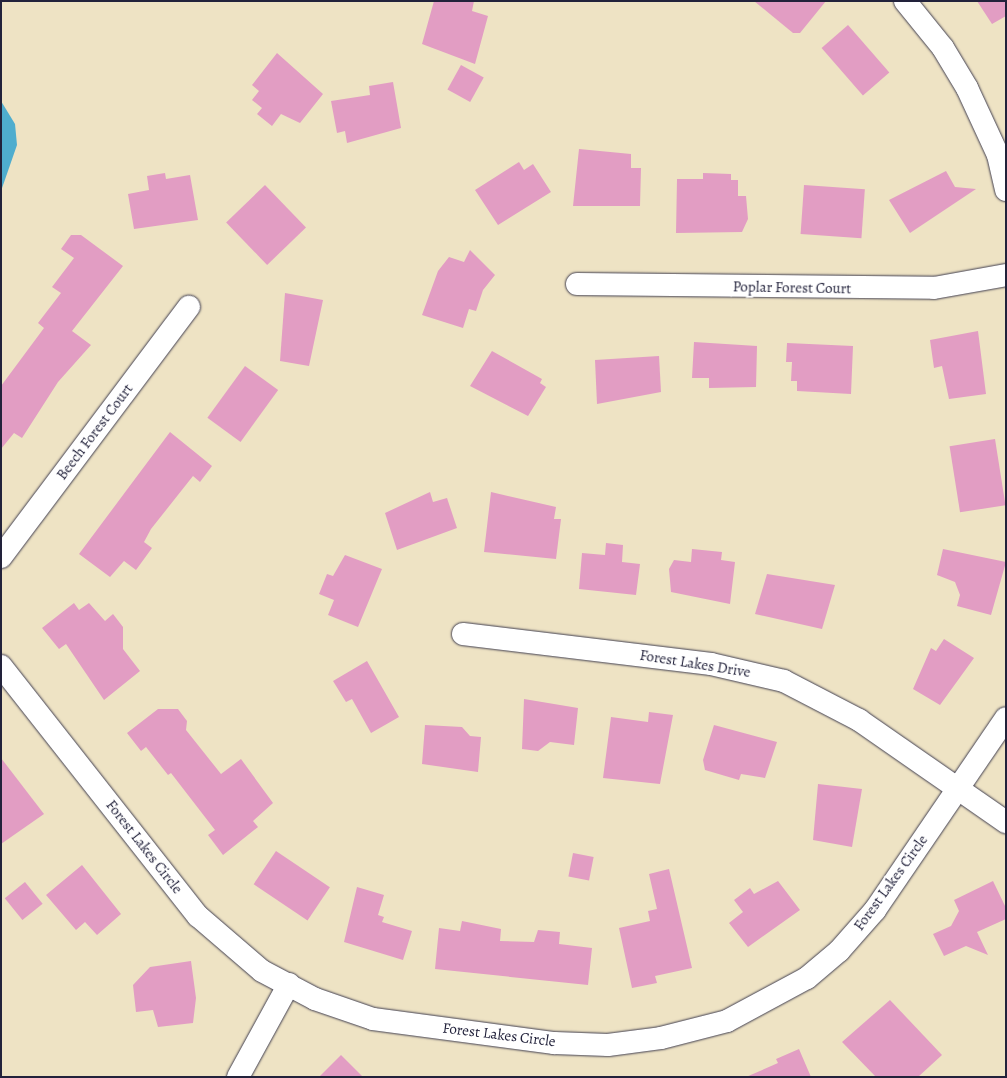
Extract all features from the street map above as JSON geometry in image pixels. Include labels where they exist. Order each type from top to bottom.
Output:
[{"type":"street","points":[[905,1],[943,48],[967,88],[998,155],[1006,190]]},
{"type":"street","name":"Poplar Forest Court","points":[[577,284],[934,288],[1006,275]]},
{"type":"street","name":"Beech Forest Court","points":[[1,557],[189,307]]},
{"type":"street","name":"Forest Lakes Drive","points":[[463,634],[711,664],[784,681],[859,720],[957,790],[1006,822]]},
{"type":"street","name":"Forest Lakes Circle","points":[[1,666],[198,916],[262,971],[288,984],[373,1019],[554,1043],[637,1042],[727,1021],[807,978],[839,951],[875,910],[1006,718]]},
{"type":"street","points":[[238,1077],[288,984]]},
{"type":"water","points":[[1,101],[15,124],[17,145],[1,191]]},
{"type":"building","points":[[434,1],[474,1],[472,11],[488,16],[475,64],[422,44]]},
{"type":"building","points":[[754,1],[826,1],[800,33],[793,33]]},
{"type":"building","points":[[977,1],[1006,1],[1006,16],[992,24]]},
{"type":"building","points":[[848,25],[889,73],[863,96],[822,48]]},
{"type":"building","points":[[277,53],[323,94],[300,123],[281,114],[272,126],[257,114],[262,108],[252,100],[259,91],[252,85]]},
{"type":"building","points":[[461,65],[484,78],[470,102],[447,89]]},
{"type":"building","points":[[393,82],[401,128],[347,143],[345,131],[337,133],[331,101],[370,95],[369,86]]},
{"type":"building","points":[[579,149],[631,154],[631,168],[641,168],[640,206],[573,206]]},
{"type":"building","points":[[519,162],[524,170],[533,164],[551,192],[498,225],[475,190]]},
{"type":"building","points":[[946,171],[955,187],[976,189],[910,233],[889,200]]},
{"type":"building","points":[[165,173],[166,179],[190,175],[198,220],[134,229],[128,194],[149,190],[147,176]]},
{"type":"building","points":[[703,173],[731,174],[731,180],[738,180],[738,196],[746,196],[748,219],[742,232],[676,233],[677,179],[703,179]]},
{"type":"building","points":[[265,185],[306,227],[267,265],[226,223]]},
{"type":"building","points":[[804,185],[865,189],[861,238],[801,234]]},
{"type":"building","points":[[71,235],[81,235],[123,266],[72,331],[91,345],[58,382],[22,438],[14,433],[1,449],[1,386],[44,328],[38,323],[61,293],[52,287],[74,258],[61,249]]},
{"type":"building","points":[[470,250],[495,275],[483,290],[476,311],[469,309],[463,328],[422,315],[438,271],[449,257],[464,262]]},
{"type":"building","points":[[285,293],[323,300],[309,366],[280,361]]},
{"type":"building","points":[[978,331],[986,394],[949,399],[942,366],[934,368],[930,340]]},
{"type":"building","points":[[694,342],[757,346],[756,387],[709,388],[709,378],[692,378]]},
{"type":"building","points":[[787,343],[853,346],[851,394],[797,391],[797,381],[791,381],[792,362],[786,362]]},
{"type":"building","points":[[492,351],[542,379],[540,383],[546,387],[528,416],[470,386]]},
{"type":"building","points":[[659,356],[661,392],[597,404],[595,360]]},
{"type":"building","points":[[245,366],[278,390],[241,442],[207,418]]},
{"type":"building","points":[[170,432],[212,466],[200,482],[193,476],[151,529],[144,542],[152,548],[136,570],[124,561],[110,577],[79,554]]},
{"type":"building","points":[[995,439],[1005,505],[960,512],[950,446]]},
{"type":"building","points":[[430,492],[433,502],[447,498],[457,528],[397,550],[385,513]]},
{"type":"building","points":[[491,492],[556,507],[554,519],[561,519],[556,559],[484,552]]},
{"type":"building","points":[[606,543],[623,545],[622,562],[640,564],[636,595],[579,589],[582,553],[605,555]]},
{"type":"building","points":[[692,549],[722,552],[721,560],[735,562],[730,604],[671,592],[669,569],[674,560],[691,562]]},
{"type":"building","points":[[943,549],[1006,562],[991,615],[957,606],[960,595],[955,582],[937,575]]},
{"type":"building","points":[[345,555],[382,569],[358,627],[328,615],[334,600],[319,594],[327,574],[333,576]]},
{"type":"building","points":[[767,574],[835,585],[822,629],[755,614]]},
{"type":"building","points":[[74,603],[79,610],[89,603],[105,621],[113,614],[123,627],[123,649],[140,671],[104,700],[66,644],[59,649],[42,628]]},
{"type":"building","points":[[944,639],[974,658],[940,705],[913,689],[931,648],[936,651]]},
{"type":"building","points":[[367,661],[399,717],[371,733],[352,699],[346,702],[333,681]]},
{"type":"building","points":[[524,699],[578,708],[574,745],[550,742],[538,751],[522,749]]},
{"type":"building","points":[[158,709],[178,709],[187,721],[186,730],[221,774],[241,759],[273,803],[253,821],[258,827],[223,855],[208,835],[215,830],[171,773],[168,775],[146,747],[141,751],[127,733]]},
{"type":"building","points":[[649,712],[673,715],[660,784],[603,778],[611,717],[648,722]]},
{"type":"building","points":[[425,725],[462,727],[470,736],[481,737],[478,772],[422,764]]},
{"type":"building","points":[[714,725],[777,742],[765,778],[741,774],[739,780],[705,770],[703,760]]},
{"type":"building","points":[[1,758],[44,814],[1,844]]},
{"type":"building","points":[[818,784],[862,789],[852,847],[813,840]]},
{"type":"building","points":[[276,851],[330,887],[308,921],[254,884]]},
{"type":"building","points":[[573,853],[594,857],[589,881],[568,877]]},
{"type":"building","points":[[82,865],[121,914],[97,935],[85,922],[76,930],[46,895]]},
{"type":"building","points":[[669,869],[692,968],[655,976],[657,983],[632,988],[619,928],[650,921],[648,911],[657,909],[649,874]]},
{"type":"building","points":[[778,881],[800,910],[748,947],[729,923],[743,912],[734,900],[750,888],[754,894]]},
{"type":"building","points":[[993,881],[1006,908],[1006,919],[977,932],[988,955],[966,946],[944,956],[933,934],[951,926],[959,911],[954,900]]},
{"type":"building","points":[[25,882],[43,904],[22,920],[5,898]]},
{"type":"building","points":[[357,887],[384,895],[378,915],[384,917],[382,922],[412,931],[403,960],[344,942]]},
{"type":"building","points":[[462,921],[501,929],[500,941],[534,942],[538,930],[560,932],[559,944],[592,948],[588,985],[435,969],[439,928],[460,931]]},
{"type":"building","points":[[191,961],[196,998],[193,1023],[158,1027],[153,1010],[136,1012],[133,985],[150,967]]},
{"type":"building","points":[[890,1000],[942,1055],[918,1077],[876,1077],[842,1042]]},
{"type":"building","points":[[799,1049],[811,1077],[746,1077],[778,1063],[776,1059]]},
{"type":"building","points":[[341,1055],[363,1077],[319,1077]]}]
